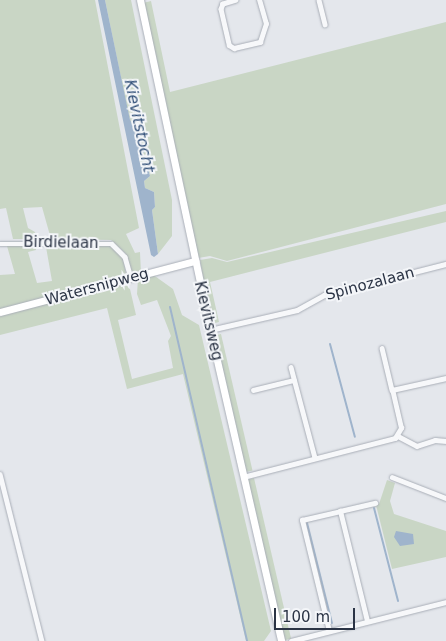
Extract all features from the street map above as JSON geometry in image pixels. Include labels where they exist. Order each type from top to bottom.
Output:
[{"type":"street","name":"Kievitsweg","points":[[140,0],[210,330],[281,641]]},
{"type":"street","points":[[236,0],[224,4],[221,8],[230,45],[234,48],[260,42],[266,24],[259,0]]},
{"type":"street","points":[[319,0],[325,24]]},
{"type":"street","name":"Birdielaan","points":[[0,244],[112,244],[125,257],[131,278]]},
{"type":"street","name":"Watersnipweg","points":[[0,312],[195,261]]},
{"type":"street","name":"Spinozalaan","points":[[210,330],[297,310],[324,295],[446,264]]},
{"type":"street","points":[[382,348],[401,428],[398,436]]},
{"type":"street","points":[[291,367],[315,458]]},
{"type":"street","points":[[392,390],[446,378]]},
{"type":"street","points":[[253,390],[294,380]]},
{"type":"street","points":[[243,477],[398,436],[416,446],[434,440],[446,441]]},
{"type":"street","points":[[0,474],[42,641]]},
{"type":"street","points":[[392,477],[446,498]]},
{"type":"street","points":[[329,631],[302,520],[375,503]]},
{"type":"street","points":[[340,511],[367,621]]},
{"type":"street","points":[[292,641],[446,602]]},
{"type":"green space","points":[[0,0],[95,0],[139,228],[126,234],[135,253],[140,252],[141,273],[130,271],[126,254],[111,240],[51,239],[42,207],[23,208],[28,228],[35,232],[37,239],[13,239],[6,208],[0,209]]},
{"type":"green space","points":[[105,0],[131,0],[172,200],[172,236],[158,254],[152,210],[155,207],[154,192],[145,188],[144,181],[150,176],[147,165],[141,165],[139,159],[144,152],[140,136],[130,121]]},
{"type":"green space","points":[[151,1],[170,92],[446,22],[446,204],[227,261],[210,256],[198,258],[143,3]]},
{"type":"green space","points":[[446,211],[446,222],[210,282],[219,322],[211,324],[200,260],[212,258],[227,262]]},
{"type":"green space","points":[[7,246],[35,246],[36,250],[28,252],[37,283],[52,281],[46,247],[111,246],[123,257],[126,274],[0,310],[0,275],[15,274]]},
{"type":"green space","points":[[152,274],[173,289],[182,315],[199,325],[271,631],[264,641],[246,641],[183,374],[127,389],[107,308],[0,335],[0,316],[124,282],[130,289],[136,315],[118,320],[132,379],[173,368],[168,341],[171,336],[157,300],[141,305],[137,294],[138,279]]},
{"type":"green space","points":[[221,334],[252,470],[246,472],[214,336]]},
{"type":"green space","points":[[254,478],[291,639],[283,641],[246,480]]},
{"type":"green space","points":[[387,480],[395,483],[390,501],[394,514],[446,531],[446,557],[392,569],[376,505],[379,504]]},
{"type":"water","points":[[98,0],[105,0],[130,120],[140,136],[144,152],[139,159],[141,165],[147,165],[150,176],[144,181],[145,188],[154,192],[155,207],[152,210],[158,254],[154,257],[151,255]]},
{"type":"water","points":[[396,531],[413,534],[414,544],[400,546],[394,537]]},
{"type":"waterway","points":[[170,307],[247,641]]},
{"type":"waterway","points":[[330,344],[355,437]]},
{"type":"waterway","points":[[374,508],[398,601]]},
{"type":"waterway","points":[[307,523],[332,623]]},
{"type":"water label","name":"Kievitstocht","points":[[139,126]]}]
